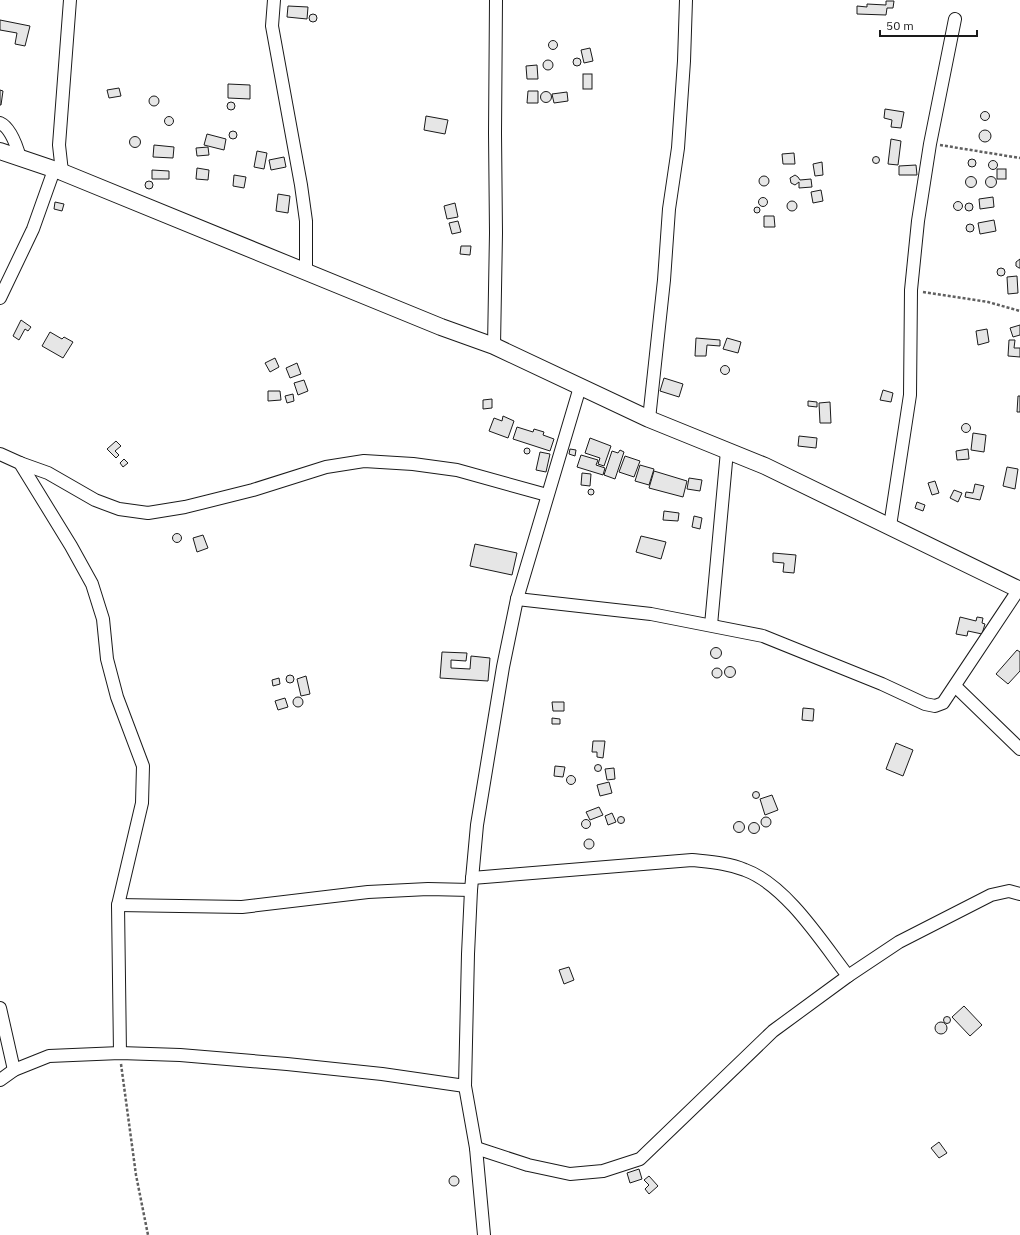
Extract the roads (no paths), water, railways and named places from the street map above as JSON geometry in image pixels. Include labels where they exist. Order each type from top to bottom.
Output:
[{"type":"main road","points":[[0,151],[58,171],[306,272],[494,346],[649,419],[765,466],[1020,590]]},
{"type":"street","points":[[0,298],[58,171],[70,0]]},
{"type":"street","points":[[274,0],[272,26],[301,185],[306,221],[306,272]]},
{"type":"street","points":[[494,346],[496,233],[496,0]]},
{"type":"street","points":[[649,419],[664,280],[669,209],[678,148],[684,61],[686,0]]},
{"type":"street","points":[[890,526],[910,395],[910,290],[918,221],[930,144],[955,19]]},
{"type":"street","points":[[0,123],[4,125],[15,142],[20,158]]},
{"type":"street","points":[[484,1235],[476,1148],[465,1086],[471,890],[484,772],[517,599],[580,387]]},
{"type":"street","points":[[711,625],[728,451]]},
{"type":"street","points":[[0,454],[48,473],[95,500],[119,509],[148,513],[185,507],[253,490],[326,467],[364,461],[413,464],[457,470],[547,495]]},
{"type":"street","points":[[20,462],[71,546],[92,584],[103,619],[107,659],[116,697],[143,766],[142,804],[118,905],[120,1053]]},
{"type":"street","points":[[517,599],[651,614],[763,636],[882,684],[925,704],[935,706],[943,703],[1020,590]]},
{"type":"street","points":[[955,686],[1020,749]]},
{"type":"street","points":[[472,878],[692,860],[721,863],[746,870],[774,886],[810,927],[848,976]]},
{"type":"street","points":[[118,905],[242,906],[368,892],[428,889],[471,890]]},
{"type":"street","points":[[476,1148],[528,1165],[570,1174],[604,1171],[640,1159],[773,1031],[848,976],[899,942],[991,895],[1009,891],[1020,894]]},
{"type":"street","points":[[0,1008],[14,1070]]},
{"type":"street","points":[[0,1080],[14,1070],[49,1056],[120,1053],[287,1064],[382,1074],[465,1086]]}]
